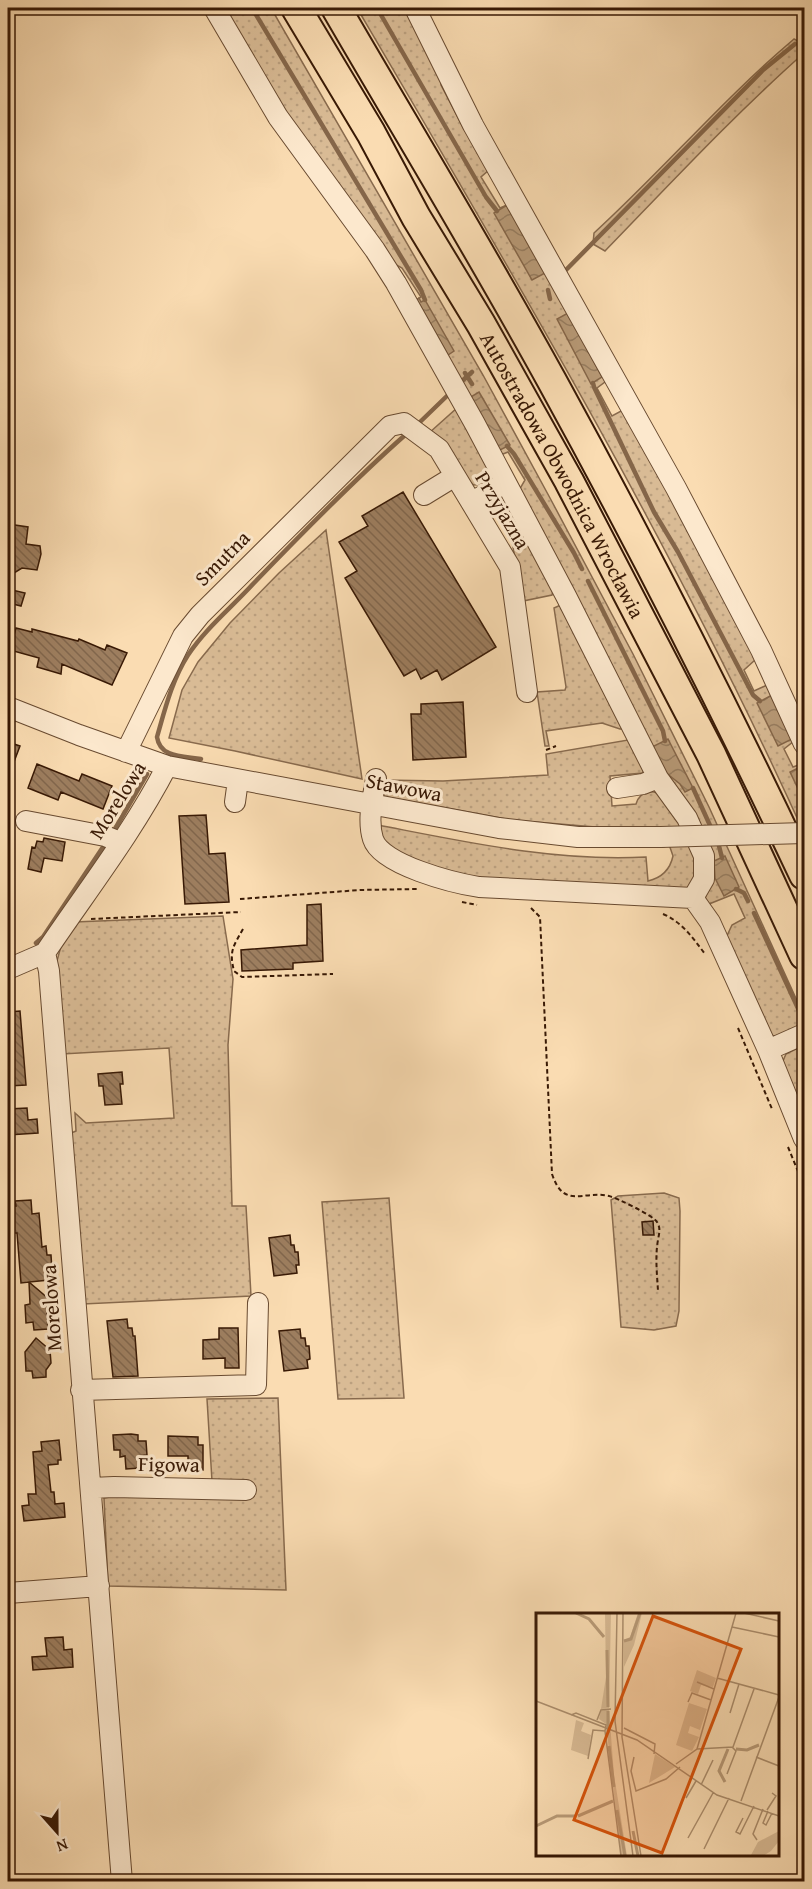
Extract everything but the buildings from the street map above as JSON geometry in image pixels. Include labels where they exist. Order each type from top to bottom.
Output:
[{"type":"highway","name":"Autostradowa Obwodnica Wrocławia","points":[[296,8],[575,491],[711,754],[804,955]]},
{"type":"highway","name":"Autostradowa Obwodnica Wrocławia","points":[[336,8],[551,378],[648,558],[741,741],[804,875]]},
{"type":"street","points":[[213,8],[284,126],[375,250],[401,290],[566,596],[658,778],[687,818],[704,856],[704,879],[693,898]]},
{"type":"street","points":[[415,8],[473,125],[676,488],[761,650],[804,744]]},
{"type":"street","name":"Przyjazna","points":[[390,426],[404,423],[439,449],[510,567],[527,692]]},
{"type":"street","name":"Smutna","points":[[126,753],[166,668],[189,629],[246,567],[390,426]]},
{"type":"street","points":[[424,495],[455,476]]},
{"type":"street","points":[[472,502],[505,483]]},
{"type":"street","name":"Stawowa","points":[[8,707],[126,753],[167,766],[531,833],[599,838],[804,833]]},
{"type":"street","name":"Morelowa","points":[[122,1881],[49,971],[45,953],[113,839],[158,783],[167,766]]},
{"type":"street","points":[[617,788],[643,784],[658,778]]},
{"type":"street","points":[[376,779],[372,805],[372,837],[380,851],[398,862],[458,884],[479,887],[693,898]]},
{"type":"street","points":[[235,802],[238,780]]},
{"type":"street","points":[[26,821],[113,839]]},
{"type":"street","points":[[693,898],[710,922],[768,1050],[796,1143]]},
{"type":"street","points":[[8,969],[45,953]]},
{"type":"street","points":[[768,1050],[804,1034]]},
{"type":"street","points":[[81,1390],[256,1385],[258,1303]]},
{"type":"street","name":"Figowa","points":[[91,1488],[246,1490]]},
{"type":"street","points":[[8,1593],[99,1586]]},
{"type":"path","points":[[798,17],[804,33]]},
{"type":"path","points":[[546,750],[556,746]]},
{"type":"path","points":[[240,899],[360,890],[424,890]]},
{"type":"path","points":[[458,901],[478,905]]},
{"type":"path","points":[[526,906],[534,909],[540,917],[552,1174],[557,1188],[569,1196],[610,1196],[657,1220],[660,1229],[657,1244],[658,1291]]},
{"type":"path","points":[[657,911],[680,923],[706,955]]},
{"type":"path","points":[[91,919],[241,912]]},
{"type":"path","points":[[243,929],[231,949],[234,971],[242,977],[333,974]]},
{"type":"path","points":[[738,1028],[776,1117]]},
{"type":"path","points":[[796,1143],[804,1186]]},
{"type":"shaded area","points":[[224,8],[271,8],[483,375],[633,654],[709,807],[804,1016],[801,1028],[777,1037],[771,1035],[725,940],[732,925],[745,918],[734,894],[709,904],[705,898],[711,883],[663,773],[518,492],[525,480],[508,452],[498,456],[413,302],[421,297],[402,268],[389,261],[271,95]]},
{"type":"shaded area","points":[[357,8],[410,8],[441,72],[441,85],[465,131],[471,133],[490,169],[481,177],[500,208],[507,205],[609,379],[597,388],[612,416],[621,411],[628,413],[753,648],[755,660],[744,670],[754,691],[767,685],[794,741],[784,749],[793,767],[804,763],[804,833],[702,622],[648,518],[534,312]]},
{"type":"shaded area","points":[[794,39],[804,44],[804,53],[727,125],[605,251],[593,244],[594,233],[742,86]]},
{"type":"shaded area","points":[[457,408],[494,475],[486,484],[474,485],[468,481],[429,433]]},
{"type":"shaded area","points":[[503,492],[554,586],[552,595],[523,601],[507,515],[498,494]]},
{"type":"shaded area","points":[[326,530],[362,779],[169,738],[182,690],[198,662],[230,623],[279,573]]},
{"type":"shaded area","points":[[563,604],[623,729],[602,723],[546,731],[549,746],[545,746],[537,692],[565,690],[566,687],[554,608]]},
{"type":"shaded area","points":[[628,740],[644,765],[643,773],[610,776],[612,806],[636,804],[644,793],[649,792],[658,793],[666,800],[680,822],[699,869],[688,890],[488,883],[394,854],[379,836],[378,825],[545,854],[612,858],[646,857],[648,881],[653,880],[667,869],[673,856],[663,827],[608,828],[511,820],[387,797],[384,796],[381,788],[382,780],[443,781],[548,775],[546,754]]},
{"type":"shaded area","points":[[223,916],[233,979],[228,1045],[232,1206],[246,1206],[251,1296],[83,1304],[69,1134],[76,1131],[75,1113],[86,1123],[174,1118],[169,1048],[62,1054],[55,968],[63,939],[74,922]]},
{"type":"shaded area","points":[[804,1045],[804,1128],[782,1063],[786,1054]]},
{"type":"shaded area","points":[[664,1193],[679,1198],[679,1311],[676,1326],[654,1330],[621,1327],[611,1200],[618,1196]]},
{"type":"shaded area","points":[[389,1198],[404,1398],[338,1399],[322,1202]]},
{"type":"shaded area","points":[[278,1398],[286,1590],[108,1586],[104,1498],[212,1481],[207,1399]]},
{"type":"water","points":[[507,205],[547,272],[532,280],[494,213]]},
{"type":"water","points":[[419,298],[421,302],[425,300],[454,351],[448,355],[417,300]]},
{"type":"water","points":[[568,313],[602,377],[591,384],[557,319]]},
{"type":"water","points":[[479,392],[510,445],[498,451],[469,398]]},
{"type":"water","points":[[772,695],[792,739],[778,746],[757,703]]},
{"type":"water","points":[[668,739],[693,788],[685,792],[680,784],[665,772],[652,747]]},
{"type":"water","points":[[804,765],[804,801],[790,772]]},
{"type":"water","points":[[725,856],[739,887],[724,896],[715,878],[714,861]]},
{"type":"waterway","points":[[252,8],[425,300]]},
{"type":"waterway","points":[[377,8],[486,197],[497,211]]},
{"type":"waterway","points":[[563,273],[763,70],[795,44]]},
{"type":"waterway","points":[[548,290],[550,299]]},
{"type":"waterway","points":[[461,382],[472,372]]},
{"type":"waterway","points":[[465,373],[472,384]]},
{"type":"waterway","points":[[593,383],[654,512],[678,552],[753,695],[760,701]]},
{"type":"waterway","points":[[420,422],[449,394]]},
{"type":"waterway","points":[[201,759],[173,755],[163,749],[157,737],[173,685],[188,655],[211,627],[308,527],[404,436]]},
{"type":"waterway","points":[[507,446],[514,454],[582,569]]},
{"type":"waterway","points":[[588,581],[663,731],[665,741]]},
{"type":"waterway","points":[[112,834],[147,774]]},
{"type":"waterway","points":[[693,788],[713,832]]},
{"type":"waterway","points":[[36,943],[43,937],[107,841]]},
{"type":"waterway","points":[[718,842],[722,858]]},
{"type":"waterway","points":[[736,889],[744,893],[748,901]]},
{"type":"waterway","points":[[754,913],[802,1017]]}]
